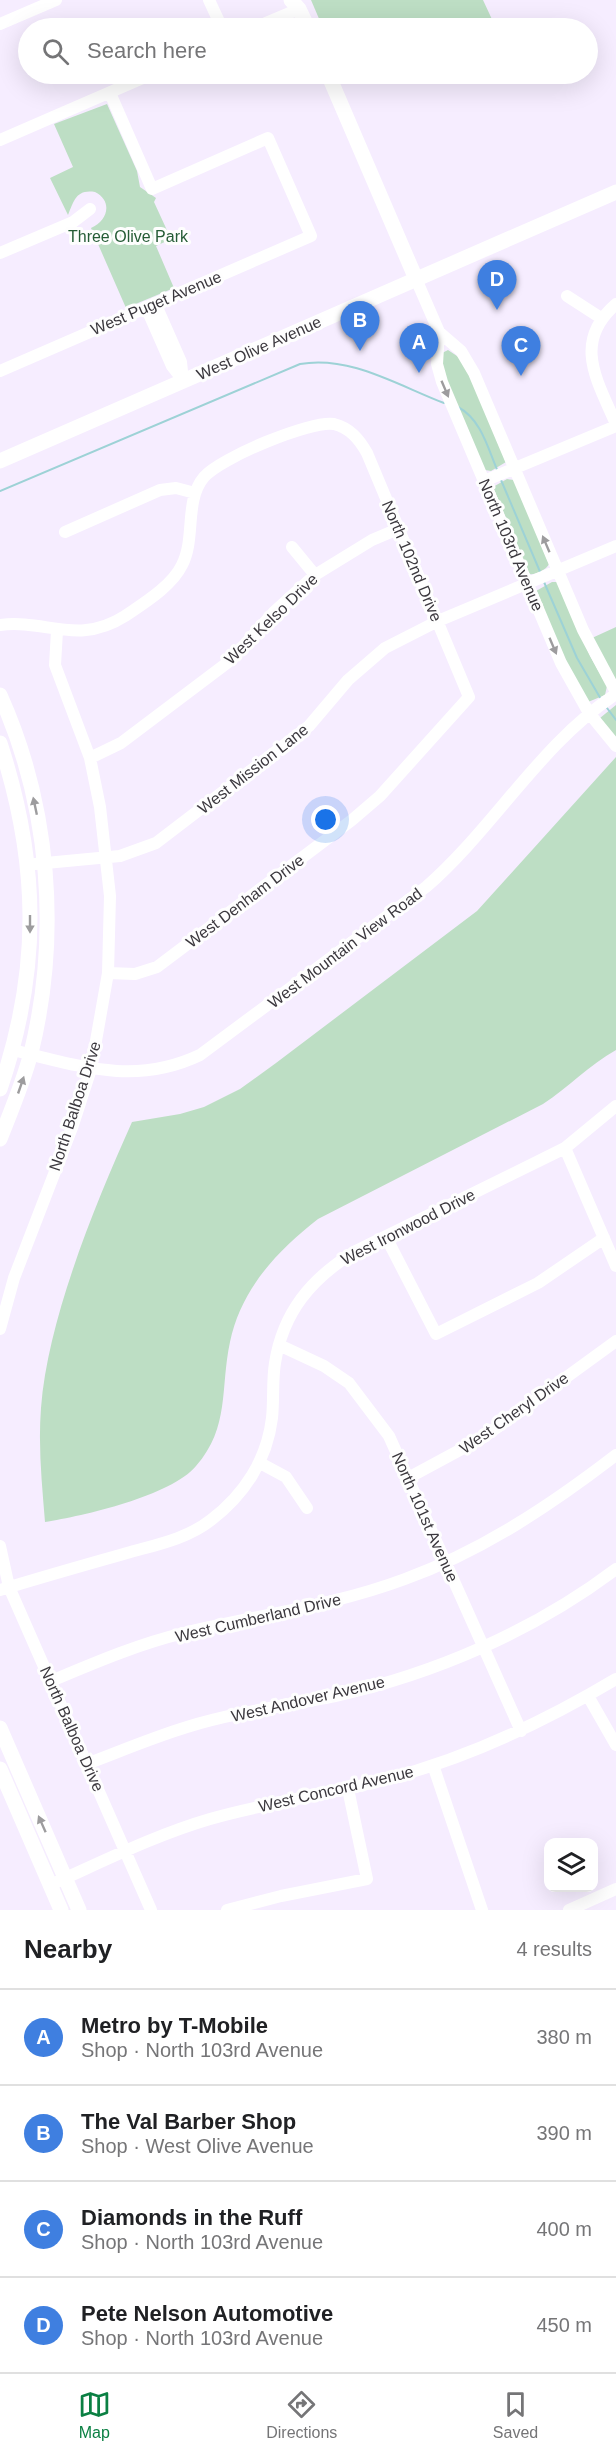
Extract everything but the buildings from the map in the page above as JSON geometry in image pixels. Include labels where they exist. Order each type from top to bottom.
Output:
[{"type":"main road","points":[[297,3],[304,18]]},
{"type":"main road","name":"North 103rd Avenue","points":[[332,84],[416,279]]},
{"type":"main road","name":"West Olive Avenue","points":[[0,461],[616,192]]},
{"type":"main road","points":[[0,695],[28,774],[44,864],[47,927],[45,976],[30,1054],[0,1139]]},
{"type":"main road","points":[[0,743],[23,825],[28,865],[31,927],[28,971],[13,1050],[0,1089]]},
{"type":"main road","points":[[0,1728],[79,1910]]},
{"type":"main road","points":[[0,1769],[61,1910]]},
{"type":"street","points":[[0,24],[56,0]]},
{"type":"street","points":[[209,0],[217,18]]},
{"type":"street","points":[[271,18],[297,3]]},
{"type":"street","points":[[0,140],[130,84]]},
{"type":"street","name":"West Puget Avenue","points":[[0,371],[311,236],[268,138],[152,189],[110,93]]},
{"type":"street","points":[[0,253],[72,222],[90,209]]},
{"type":"street","name":"North 103rd Avenue","points":[[416,279],[439,332],[438,372],[527,584],[561,663],[589,713],[616,746]]},
{"type":"street","points":[[567,296],[601,318]]},
{"type":"street","points":[[484,481],[616,425],[591,359],[592,340],[601,318],[616,304]]},
{"type":"street","points":[[151,305],[181,362],[183,381]]},
{"type":"street","name":"North 103rd Avenue","points":[[439,332],[461,351],[467,360],[595,656],[616,693]]},
{"type":"street","name":"North 102nd Drive","points":[[195,493],[204,477],[231,458],[312,425],[332,424],[348,429],[368,453],[469,697]]},
{"type":"street","points":[[0,625],[21,624],[57,631],[86,631],[110,624],[123,617],[167,584],[185,559],[195,493],[176,488],[160,490],[65,532]]},
{"type":"street","name":"West Kelso Drive","points":[[90,758],[121,743],[231,660],[274,612],[315,575],[372,540],[398,530]]},
{"type":"street","name":"West Mission Lane","points":[[28,865],[131,854],[156,843],[309,726],[348,680],[369,660],[403,638],[616,546]]},
{"type":"street","points":[[292,547],[315,575]]},
{"type":"street","name":"North Balboa Drive","points":[[0,1329],[14,1278],[73,1125],[91,1069],[108,973],[111,927],[106,858],[90,758],[55,665],[57,631]]},
{"type":"street","name":"West Mountain View Road","points":[[13,1050],[91,1069],[124,1072],[154,1071],[181,1064],[222,1041],[439,875],[589,713],[616,693]]},
{"type":"street","name":"West Denham Drive","points":[[108,973],[135,974],[158,967],[343,827],[380,796],[469,697]]},
{"type":"street","name":"West Ironwood Drive","points":[[4,1589],[170,1540],[192,1531],[228,1506],[242,1492],[260,1463],[272,1418],[274,1365],[279,1345],[294,1309],[327,1269],[386,1237],[566,1148],[616,1106]]},
{"type":"street","points":[[566,1148],[616,1266]]},
{"type":"street","points":[[386,1237],[436,1334],[538,1283],[604,1238]]},
{"type":"street","name":"West Cheryl Drive","points":[[408,1478],[484,1437],[616,1341]]},
{"type":"street","name":"North 101st Avenue","points":[[279,1345],[324,1366],[349,1383],[389,1436],[481,1647],[521,1731]]},
{"type":"street","name":"West Cumberland Drive","points":[[51,1681],[120,1653],[180,1634],[322,1605],[405,1579],[444,1563],[514,1526],[570,1490],[616,1455]]},
{"type":"street","points":[[260,1463],[286,1477],[307,1508]]},
{"type":"street","name":"North Balboa Drive","points":[[0,1546],[4,1589],[51,1681],[89,1763],[151,1910]]},
{"type":"street","name":"West Andover Avenue","points":[[89,1763],[188,1727],[248,1711],[334,1696],[431,1668],[481,1647],[570,1601],[616,1569]]},
{"type":"street","name":"West Concord Avenue","points":[[50,1884],[208,1819],[287,1799],[348,1789],[433,1765],[521,1731],[616,1679]]},
{"type":"street","points":[[588,1696],[616,1744]]},
{"type":"street","points":[[433,1765],[482,1910]]},
{"type":"street","points":[[227,1910],[281,1896],[367,1879],[348,1789]]},
{"type":"street","points":[[569,1910],[616,1889]]},
{"type":"green space","points":[[311,0],[483,0],[491,18],[319,18]]},
{"type":"green space","name":"Three Olive Park","points":[[107,104],[137,171],[140,187],[156,198],[154,202],[171,239],[156,246],[174,288],[126,308],[91,228],[97,225],[104,216],[106,206],[104,200],[95,192],[84,192],[77,197],[68,215],[50,178],[73,167],[54,124]]},
{"type":"green space","points":[[448,350],[463,360],[506,462],[491,471],[485,470],[443,377],[442,353]]},
{"type":"green space","points":[[507,479],[514,480],[549,564],[538,573],[529,574],[493,487]]},
{"type":"green space","points":[[552,582],[557,582],[561,589],[590,656],[607,686],[605,695],[588,702],[571,676],[536,591]]},
{"type":"green space","points":[[616,627],[616,684],[592,638]]},
{"type":"green space","points":[[616,705],[616,742],[600,718]]},
{"type":"green space","points":[[616,757],[616,1050],[543,1104],[318,1219],[303,1231],[275,1258],[252,1288],[243,1305],[230,1342],[219,1422],[207,1451],[196,1466],[184,1477],[147,1495],[103,1510],[45,1522],[40,1423],[45,1373],[75,1262],[132,1122],[180,1114],[204,1107],[240,1089],[276,1063],[477,911]]},
{"type":"waterway","points":[[0,491],[300,364],[319,362],[356,368],[444,403]]},
{"type":"waterway","points":[[458,407],[479,427],[498,472]]},
{"type":"waterway","points":[[501,480],[541,574]]},
{"type":"waterway","points":[[544,582],[577,658],[602,701]]},
{"type":"waterway","points":[[607,708],[616,720]]},
{"type":"place","name":"Pete Nelson Automotive","points":[[497,310]]},
{"type":"place","name":"The Val Barber Shop","points":[[360,351]]},
{"type":"place","name":"Metro by T-Mobile","points":[[419,373]]},
{"type":"place","name":"Diamonds in the Ruff","points":[[521,376]]}]
